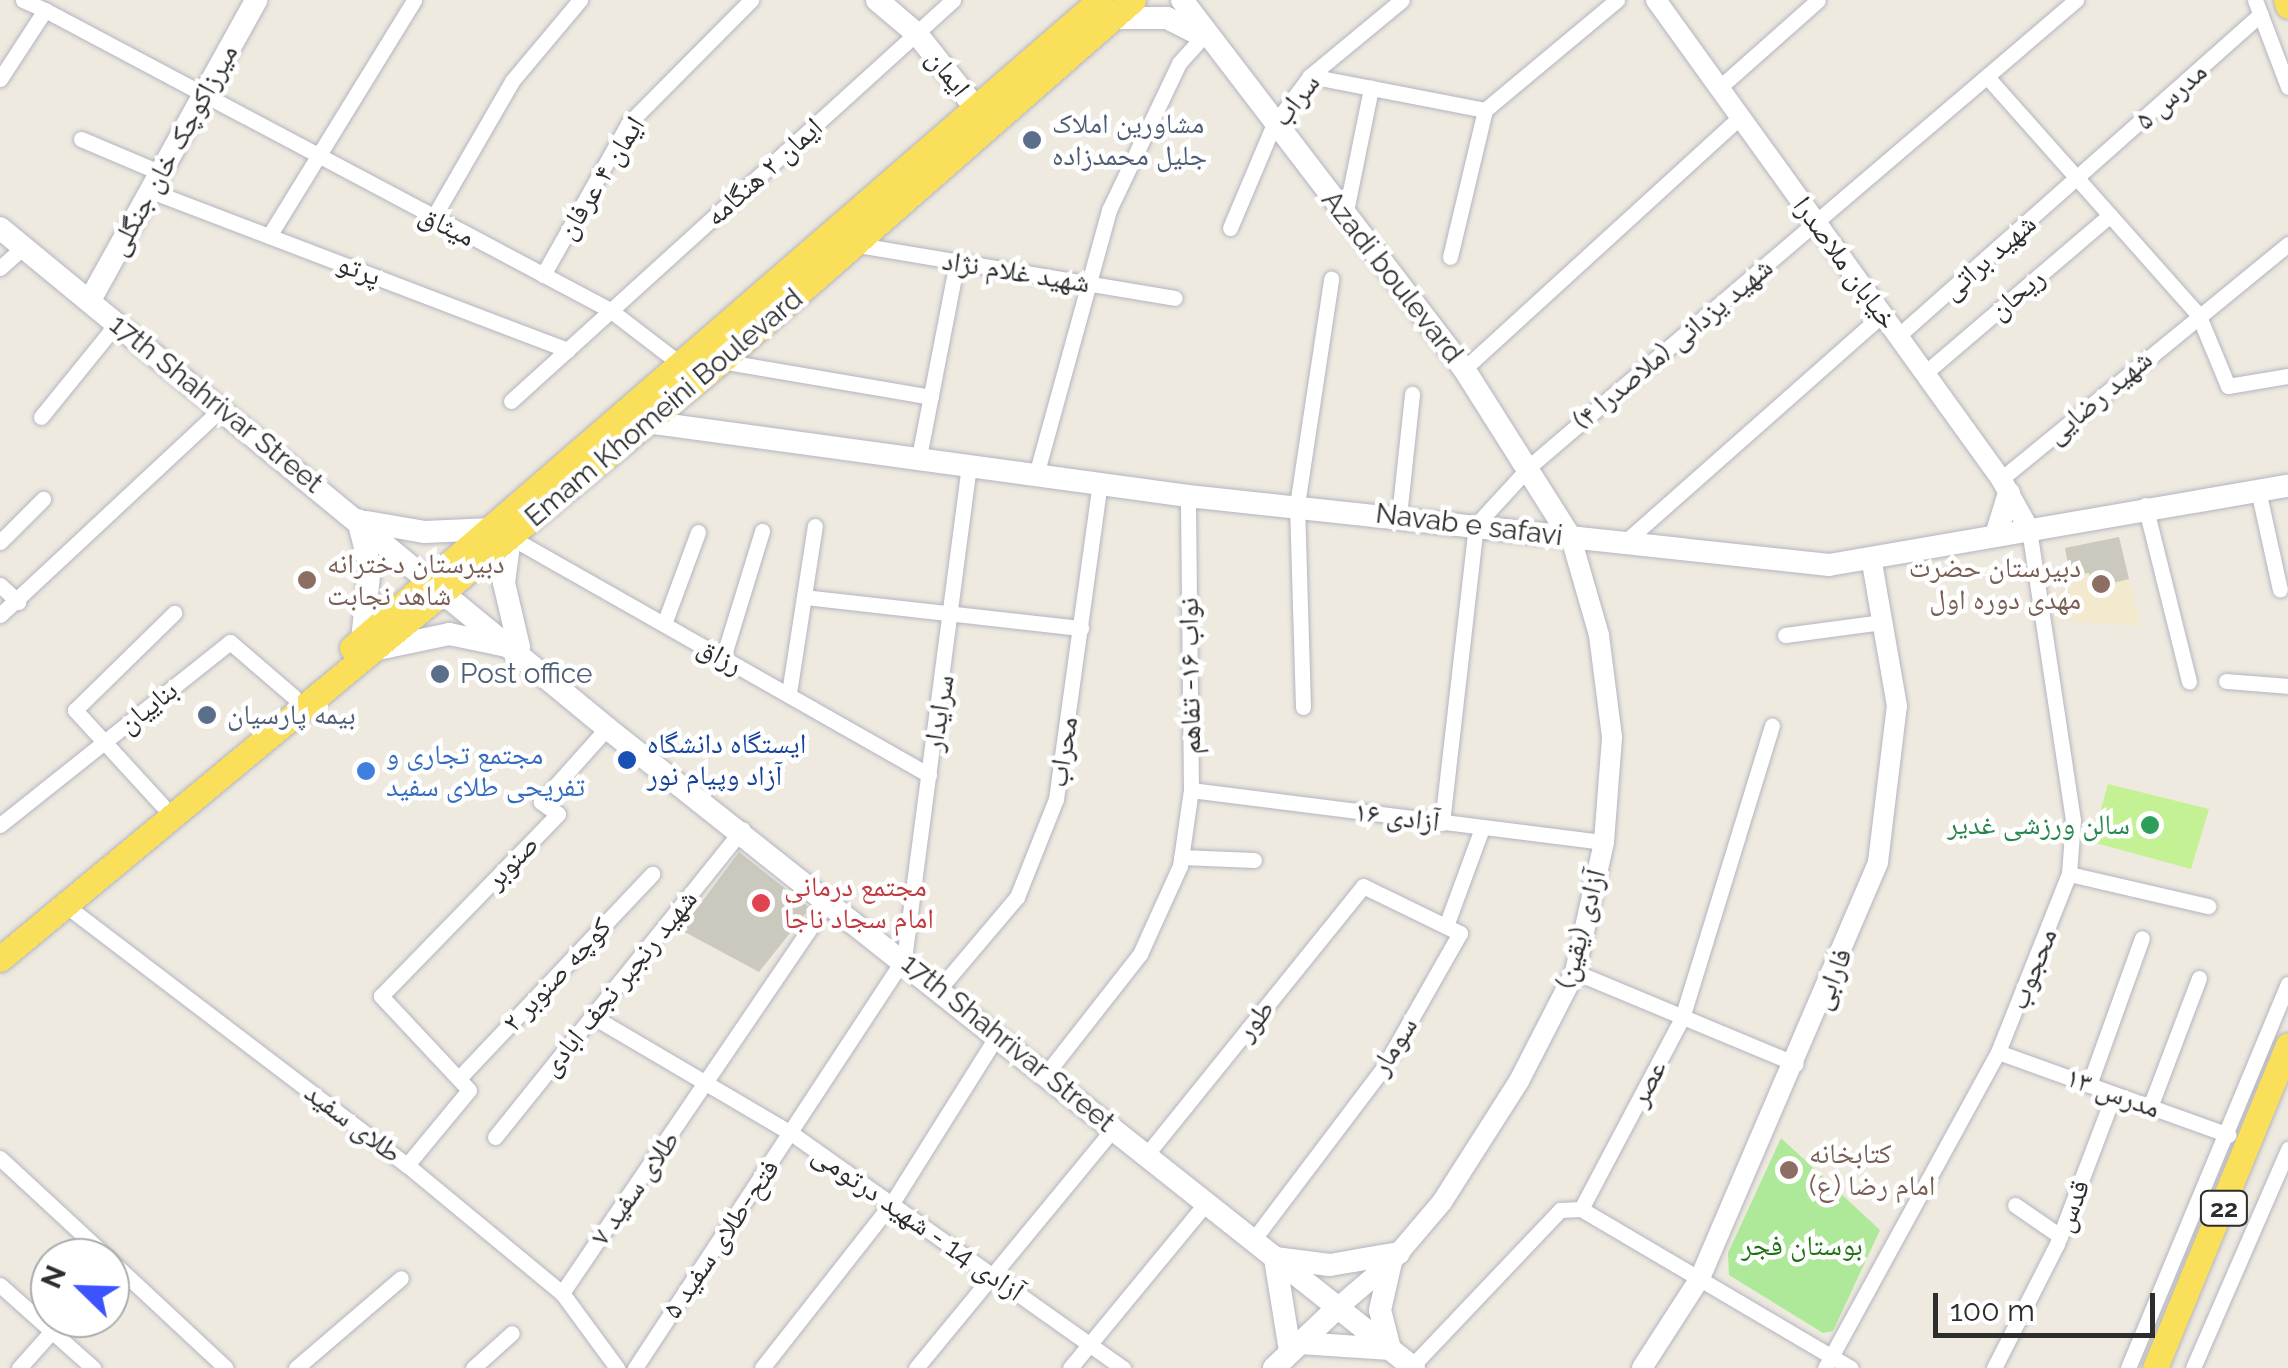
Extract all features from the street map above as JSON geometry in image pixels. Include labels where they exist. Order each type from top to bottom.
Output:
[{"type":"main road","name":"ایمان","points":[[877,0],[918,34],[978,111]]},
{"type":"main road","name":"Emam Khomeini Boulevard","points":[[0,959],[501,533],[645,416],[676,381],[978,111],[1103,5],[1133,0]]},
{"type":"main road","name":"Azadi boulevard","points":[[1165,0],[1200,32]]},
{"type":"main road","name":"Azadi boulevard","points":[[1182,0],[1200,32],[1464,369],[1530,466],[1571,538]]},
{"type":"main road","name":"میرزاکوچک خان جنگلی","points":[[90,300],[252,2]]},
{"type":"main road","name":"Emam Khomeini Boulevard","points":[[676,381],[721,361],[858,245],[1103,5]]},
{"type":"main road","points":[[1103,5],[1167,18],[1200,32]]},
{"type":"main road","name":"17th Shahrivar Street","points":[[0,228],[520,650],[607,728],[743,828],[1336,1309],[1413,1367]]},
{"type":"main road","name":"Navab e safavi","points":[[645,416],[918,462],[1188,496],[1829,565],[2145,505],[2288,486]]},
{"type":"main road","points":[[1996,535],[2005,486]]},
{"type":"main road","points":[[358,520],[425,532],[501,533],[504,583],[520,650],[449,634],[370,644],[370,567],[358,520]]},
{"type":"main road","name":"Emam Khomeini Boulevard","points":[[0,942],[294,697],[370,644]]},
{"type":"main road","name":"22","points":[[2155,1368],[2288,1045]]},
{"type":"main road","points":[[1395,1257],[1380,1310],[1390,1349],[1286,1356],[1275,1258],[1330,1265],[1395,1257]]},
{"type":"main road","points":[[1286,1356],[1336,1309]]},
{"type":"street","name":"میثاق","points":[[23,0],[202,98],[610,310],[676,381]]},
{"type":"street","points":[[269,236],[313,156],[414,0]]},
{"type":"street","points":[[433,218],[512,81],[580,0]]},
{"type":"street","name":"ایمان ۴ عرفان","points":[[543,276],[628,124],[750,0]]},
{"type":"street","name":"ایمان ۲ هنگامه","points":[[511,400],[954,0]]},
{"type":"street","name":"سراب","points":[[1230,228],[1273,126],[1310,76],[1402,0]]},
{"type":"street","points":[[1450,257],[1485,110],[1617,0]]},
{"type":"street","name":"خیابان ملاصدرا","points":[[1656,0],[2005,486],[2029,529]]},
{"type":"street","points":[[1719,88],[1818,0]]},
{"type":"street","name":"شهید یزدانی (ملاصدرا ۴)","points":[[1476,524],[1530,466],[1989,79],[2076,0]]},
{"type":"street","points":[[2258,7],[2288,87]]},
{"type":"street","name":"مدرس ۵","points":[[2080,177],[2258,7]]},
{"type":"street","points":[[0,78],[44,10]]},
{"type":"street","points":[[1036,475],[1117,193],[1178,63],[1200,32]]},
{"type":"street","points":[[1310,76],[1485,110]]},
{"type":"street","points":[[1989,79],[2198,314],[2228,386],[2288,376]]},
{"type":"street","points":[[1345,216],[1371,88]]},
{"type":"street","points":[[1464,369],[1740,117]]},
{"type":"street","name":"پرتو","points":[[81,139],[156,182],[269,236],[568,350]]},
{"type":"street","name":"شهید براتی","points":[[1898,336],[2080,177]]},
{"type":"street","name":"ریحان","points":[[1924,373],[2110,215]]},
{"type":"street","name":"شهید رضایی","points":[[2005,486],[2198,314],[2288,244]]},
{"type":"street","name":"شهید غلام نژاد","points":[[858,245],[1174,298]]},
{"type":"street","points":[[0,268],[23,246]]},
{"type":"street","points":[[918,462],[958,262]]},
{"type":"street","points":[[1303,707],[1297,505],[1331,279]]},
{"type":"street","points":[[1624,543],[1882,315]]},
{"type":"street","points":[[41,417],[117,323]]},
{"type":"street","points":[[721,361],[931,397]]},
{"type":"street","points":[[1399,516],[1412,394]]},
{"type":"street","points":[[0,615],[222,408]]},
{"type":"street","name":"سرایدار","points":[[904,958],[954,615],[969,467]]},
{"type":"street","name":"محراب","points":[[940,988],[1017,897],[1056,799],[1100,482]]},
{"type":"street","points":[[2258,490],[2280,590]]},
{"type":"street","name":"نواب ۱۶- تفاهم","points":[[1046,1074],[1140,954],[1181,856],[1191,790],[1188,496]]},
{"type":"street","points":[[0,542],[43,499]]},
{"type":"street","points":[[2145,505],[2189,682]]},
{"type":"street","points":[[1442,822],[1476,524]]},
{"type":"street","points":[[789,694],[815,526]]},
{"type":"street","name":"محجوب","points":[[1828,1362],[1998,1052],[2069,874],[2073,820],[2029,529]]},
{"type":"street","points":[[723,658],[762,531]]},
{"type":"street","points":[[664,624],[698,532]]},
{"type":"street","name":"رزاق","points":[[501,533],[929,775]]},
{"type":"street","name":"آزادی (یقین)","points":[[1336,1309],[1395,1257],[1489,1133],[1575,972],[1604,842],[1612,737],[1599,635],[1571,538]]},
{"type":"street","name":"فارابی","points":[[1642,1368],[1700,1278],[1796,1064],[1878,862],[1897,706],[1870,557]]},
{"type":"street","points":[[0,585],[18,602]]},
{"type":"street","points":[[804,597],[1082,628]]},
{"type":"street","points":[[162,805],[74,710],[174,613]]},
{"type":"street","points":[[1786,635],[1882,622]]},
{"type":"street","name":"بناییان","points":[[0,825],[230,642],[294,697]]},
{"type":"street","points":[[2226,682],[2288,686]]},
{"type":"street","name":"عصر","points":[[1581,1209],[1682,1018],[1772,726]]},
{"type":"street","name":"صنوبر","points":[[462,1075],[381,996],[558,814],[541,802],[607,728]]},
{"type":"street","name":"آزادی ۱۶","points":[[1191,790],[1604,842]]},
{"type":"street","name":"شهید رنجبر نجف ابادی","points":[[495,1137],[743,828]]},
{"type":"street","points":[[1446,926],[1482,828]]},
{"type":"street","points":[[1181,856],[1254,860]]},
{"type":"street","name":"کوچه صنوبر ۲","points":[[462,1075],[652,874]]},
{"type":"street","points":[[2069,874],[2208,906]]},
{"type":"street","name":"طور","points":[[1147,1154],[1362,886],[1446,926]]},
{"type":"street","name":"طلای سفید ۷","points":[[562,1294],[830,899]]},
{"type":"street","name":"طلای سفید","points":[[64,904],[407,1164],[562,1294],[617,1368]]},
{"type":"street","name":"سومار","points":[[1252,1240],[1384,1066],[1460,933],[1446,926]]},
{"type":"street","points":[[2088,1084],[2142,938]]},
{"type":"street","name":"فتح-طلای سفید ۵","points":[[635,1368],[904,958]]},
{"type":"street","points":[[1575,972],[1796,1064]]},
{"type":"street","points":[[2150,1107],[2199,978]]},
{"type":"street","points":[[2128,1368],[2288,984]]},
{"type":"street","name":"آزادی 14 - شهید درتومی","points":[[592,1016],[791,1133],[1123,1368]]},
{"type":"street","points":[[762,1368],[892,1203],[998,1034]]},
{"type":"street","name":"مدرس ۱۳","points":[[1998,1052],[2228,1135]]},
{"type":"street","points":[[407,1164],[462,1102],[469,1090],[462,1075]]},
{"type":"street","name":"قدس","points":[[1994,1368],[2060,1236],[2114,1094]]},
{"type":"street","points":[[916,1368],[1114,1128]]},
{"type":"street","points":[[2193,1368],[2288,1149]]},
{"type":"street","points":[[0,1158],[86,1238]]},
{"type":"street","points":[[1070,1368],[1206,1203]]},
{"type":"street","points":[[2015,1205],[2060,1236]]},
{"type":"street","points":[[1413,1367],[1560,1210],[1581,1209],[1700,1278],[1828,1362],[1851,1368]]},
{"type":"street","points":[[296,1368],[401,1278]]},
{"type":"street","points":[[130,1279],[226,1368]]},
{"type":"street","points":[[0,1284],[30,1311]]},
{"type":"street","points":[[473,1368],[512,1333]]},
{"type":"street","points":[[19,1368],[46,1338]]},
{"type":"street","points":[[60,1338],[94,1368]]},
{"type":"shaded area","name":"دبیرستان حضرت مهدی دوره اول","points":[[2119,537],[2141,626],[2055,620],[2050,592],[2072,589],[2065,548]]},
{"type":"green space","name":"سالن ورزشی غدیر","points":[[2108,784],[2209,809],[2191,869],[2092,842]]},
{"type":"green space","name":"بوستان فجر","points":[[1781,1138],[1880,1230],[1833,1331],[1823,1333],[1729,1275],[1728,1253]]},
{"type":"building","points":[[2119,537],[2129,579],[2092,588],[2089,573],[2070,575],[2065,548]]},
{"type":"building","points":[[739,852],[810,908],[759,972],[681,930]]},
{"type":"place","name":"مشاورین املاک جلیل محمدزاده","points":[[1032,140]]},
{"type":"place","name":"دبیرستان دخترانه شاهد نجابت","points":[[307,580]]},
{"type":"place","name":"دبیرستان حضرت مهدی دوره اول","points":[[2101,584]]},
{"type":"place","name":"Post office","points":[[440,674]]},
{"type":"place","name":"بیمه پارسیان","points":[[207,715]]},
{"type":"place","name":"ایستگاه دانشگاه آزاد وپیام نور","points":[[627,760]]},
{"type":"place","name":"مجتمع تجاری و تفریحی طلای سفید","points":[[366,771]]},
{"type":"place","name":"سالن ورزشی غدیر","points":[[2150,825]]},
{"type":"place","name":"مجتمع درمانی امام سجاد ناجا","points":[[761,903]]},
{"type":"place","name":"کتابخانه امام رضا (ع)","points":[[1789,1170]]}]
